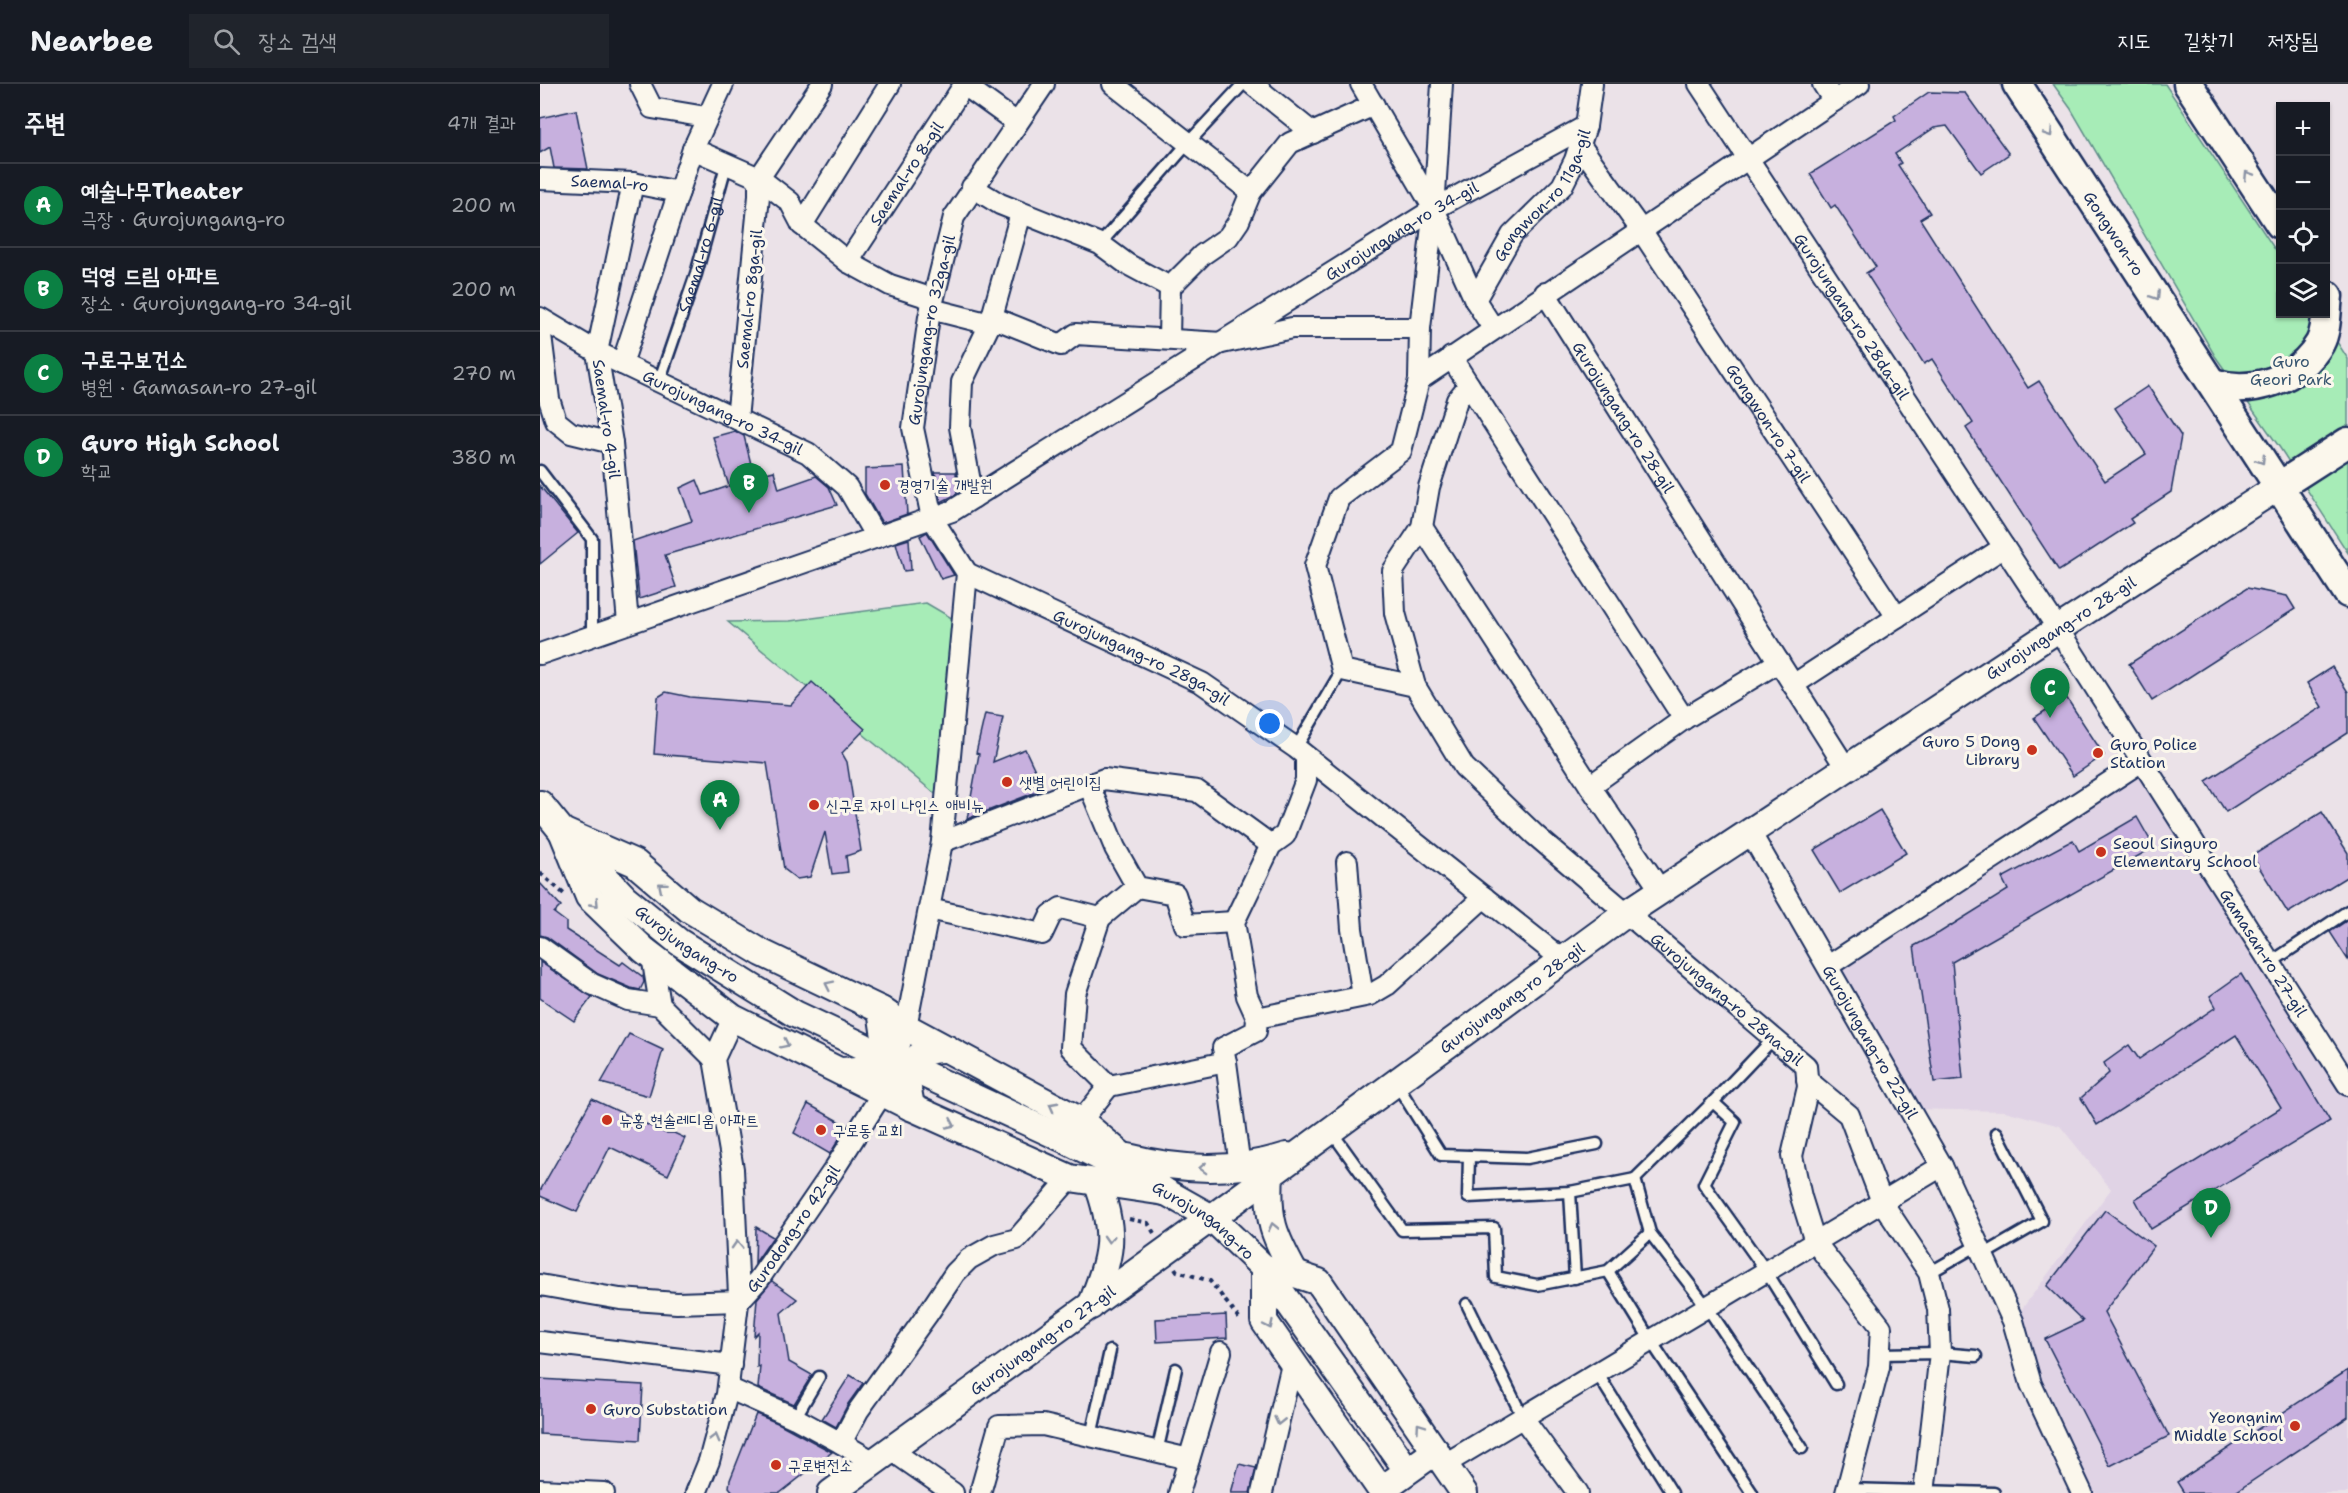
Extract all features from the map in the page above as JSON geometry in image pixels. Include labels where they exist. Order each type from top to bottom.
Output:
[{"type":"main road","name":"Gongwon-ro","points":[[2017,84],[2213,383],[2278,487],[2345,580]]},
{"type":"main road","points":[[2188,84],[2276,218]]},
{"type":"main road","points":[[2330,299],[2348,325]]},
{"type":"main road","points":[[2213,383],[2240,388],[2273,382],[2310,357],[2321,341],[2324,318]]},
{"type":"main road","points":[[2278,487],[2348,442]]},
{"type":"street","points":[[640,84],[652,108],[706,117]]},
{"type":"street","points":[[622,364],[693,148],[723,84]]},
{"type":"street","points":[[759,178],[822,84]]},
{"type":"street","points":[[802,225],[890,84]]},
{"type":"street","name":"Gurojungang-ro 32ga-gil","points":[[967,573],[932,518],[913,428],[932,304],[954,217],[972,187],[1044,84]]},
{"type":"street","points":[[1113,84],[1251,192]]},
{"type":"street","points":[[1252,84],[1313,133]]},
{"type":"street","points":[[1361,84],[1434,209],[1475,300],[1493,328]]},
{"type":"street","points":[[1414,686],[1342,670],[1316,566],[1339,498],[1401,451],[1419,380],[1420,328],[1434,209],[1442,84]]},
{"type":"street","name":"Gongwon-ro 11ga-gil","points":[[1475,300],[1512,235],[1562,186],[1575,160],[1586,126],[1592,84]]},
{"type":"street","name":"Gurojungang-ro 28da-gil","points":[[1699,84],[2058,629]]},
{"type":"street","points":[[1823,84],[1833,101]]},
{"type":"street","points":[[1419,380],[1545,293],[1859,84]]},
{"type":"street","name":"Saemal-ro 8-gil","points":[[848,262],[964,85],[1017,123]]},
{"type":"street","points":[[1169,339],[1170,287],[1202,255],[1227,237],[1239,221],[1251,192],[1290,143],[1374,105]]},
{"type":"street","name":"Gurojungang-ro 34-gil","points":[[540,654],[951,511],[1434,209],[1586,126]]},
{"type":"street","name":"Gongwon-ro 7-gil","points":[[1580,145],[1641,230],[1897,617]]},
{"type":"street","points":[[693,148],[759,178],[790,202],[802,225],[848,262],[932,304]]},
{"type":"street","name":"Saemal-ro 8ga-gil","points":[[737,419],[759,178]]},
{"type":"street","name":"Saemal-ro","points":[[540,179],[633,183],[679,192]]},
{"type":"street","name":"Saemal-ro 4-gil","points":[[628,623],[612,443],[597,352],[633,183]]},
{"type":"street","points":[[972,187],[1000,204],[1100,244],[1127,264],[1170,287]]},
{"type":"street","points":[[973,498],[960,427],[962,382],[990,324],[1021,213]]},
{"type":"street","name":"Gurojungang-ro 28-gil","points":[[1545,293],[1846,768]]},
{"type":"street","name":"Gurojungang-ro 34-gil","points":[[932,304],[990,324],[999,320],[1061,345],[1076,334],[1222,343],[1292,328],[1420,328]]},
{"type":"street","name":"Gurojungang-ro 34-gil","points":[[540,318],[597,352],[808,453],[847,487],[876,537]]},
{"type":"street","points":[[540,327],[549,399],[556,421],[571,433],[612,443]]},
{"type":"street","points":[[1451,357],[1684,719]]},
{"type":"street","points":[[1468,385],[1457,400],[1429,487],[1422,527],[1393,571],[1395,613],[1414,686],[1464,767],[1535,835],[1627,913]]},
{"type":"street","name":"Gurojungang-ro 28-gil","points":[[1212,1218],[1627,913],[2278,487]]},
{"type":"street","points":[[1422,527],[1661,891]]},
{"type":"street","points":[[1793,685],[2004,547]]},
{"type":"street","points":[[906,1026],[942,842],[967,573]]},
{"type":"street","name":"Gurojungang-ro 28ga-gil","points":[[967,573],[1202,683],[1301,752],[1563,960]]},
{"type":"street","name":"Gamasan-ro 27-gil","points":[[2058,629],[2348,1085]]},
{"type":"street","points":[[1590,786],[1684,719],[1779,662]]},
{"type":"street","points":[[1240,1167],[1224,1048],[1256,1031],[1257,1018],[1247,996],[1234,922],[1272,845],[1285,835],[1306,780],[1301,752]]},
{"type":"street","points":[[1828,966],[2142,761]]},
{"type":"street","points":[[942,842],[1104,779],[1197,791],[1272,845]]},
{"type":"street","points":[[1089,784],[1115,848],[1137,887]]},
{"type":"street","name":"Gurojungang-ro","points":[[540,804],[624,897],[679,942],[795,1014],[863,1046]]},
{"type":"street","points":[[562,831],[589,897],[652,956],[733,1018],[911,1107],[1070,1178],[1165,1192]]},
{"type":"street","points":[[562,831],[635,863],[689,909],[762,953],[881,1010],[906,1026],[1081,1121],[1165,1192]]},
{"type":"street","name":"Gurojungang-ro 22-gil","points":[[1750,832],[1942,1166],[2013,1321],[2031,1384],[2082,1493]]},
{"type":"street","points":[[1347,862],[1352,929],[1363,996]]},
{"type":"street","points":[[1137,887],[1175,894],[1185,925],[1234,922]]},
{"type":"street","points":[[1109,1086],[1071,1048],[1075,994],[1100,918],[1137,887]]},
{"type":"street","points":[[1257,1018],[1370,995],[1387,985],[1484,897]]},
{"type":"street","points":[[929,909],[1042,934],[1051,915],[1061,908],[1100,918]]},
{"type":"street","name":"Gurojungang-ro 28na-gil","points":[[1627,913],[1806,1066],[1808,1087],[1792,1156],[1801,1197],[1815,1242],[1881,1327],[1879,1367],[1847,1491]]},
{"type":"street","points":[[540,947],[592,984],[628,1000],[660,1005]]},
{"type":"street","points":[[652,956],[660,1005],[714,1059],[733,1018]]},
{"type":"street","points":[[842,1071],[872,1069],[886,1044],[881,1010]]},
{"type":"street","name":"Gurodong-ro 42-gil","points":[[540,1285],[620,1299],[676,1303],[739,1301],[759,1279],[833,1171],[883,1092],[906,1026]]},
{"type":"street","points":[[911,1107],[908,1077],[917,1057],[932,1048],[948,1049]]},
{"type":"street","name":"Gurodong-ro 42-gil","points":[[696,1493],[709,1461],[728,1388],[739,1301],[733,1169],[714,1059]]},
{"type":"street","points":[[1081,1121],[1109,1086],[1226,1062]]},
{"type":"street","name":"Gurojungang-ro","points":[[928,1076],[1066,1140],[1212,1218],[1264,1268],[1400,1460]]},
{"type":"street","points":[[1807,1080],[1849,1115],[1881,1202],[1929,1273],[1938,1309],[1940,1353],[1924,1492]]},
{"type":"street","points":[[1125,1156],[1160,1165],[1196,1169],[1240,1167],[1267,1162],[1301,1151]]},
{"type":"street","points":[[1459,1491],[1441,1458],[1319,1282],[1295,1274],[1264,1268],[1264,1321],[1378,1492],[1441,1458],[1523,1418],[1942,1166]]},
{"type":"street","points":[[1270,1174],[1268,1206],[1276,1241],[1295,1274]]},
{"type":"street","points":[[841,1443],[858,1411],[955,1273],[969,1259],[994,1245],[1017,1239],[1070,1178]]},
{"type":"street","points":[[1090,1306],[1107,1258],[1111,1235],[1097,1182]]},
{"type":"street","name":"Gurojungang-ro 27-gil","points":[[831,1493],[1212,1218]]},
{"type":"street","points":[[540,1342],[731,1365]]},
{"type":"street","points":[[1179,1493],[1221,1352]]},
{"type":"street","points":[[1262,1493],[1292,1364]]},
{"type":"street","points":[[728,1388],[795,1418],[841,1443],[882,1456],[953,1493]]},
{"type":"street","points":[[1523,1418],[1578,1493]]},
{"type":"street","points":[[980,1493],[999,1426],[1043,1425],[1189,1459]]},
{"type":"street","points":[[540,1490],[604,1493]]},
{"type":"lane","points":[[1100,244],[1243,84]]},
{"type":"lane","name":"Saemal-ro 6-gil","points":[[659,382],[696,274],[727,162]]},
{"type":"lane","points":[[540,471],[592,539],[592,635]]},
{"type":"lane","points":[[1301,752],[1342,670]]},
{"type":"lane","points":[[2270,963],[2348,911]]},
{"type":"lane","points":[[1469,1156],[1468,1197],[1570,1192],[1635,1179],[1773,1039]]},
{"type":"lane","points":[[1396,1083],[1441,1155],[1527,1158],[1597,1144]]},
{"type":"lane","points":[[1713,1102],[1735,1122],[1704,1184],[1766,1271],[1836,1384]]},
{"type":"lane","points":[[1331,1131],[1402,1230],[1494,1228],[1496,1277],[1537,1285],[1608,1271],[1650,1233]]},
{"type":"lane","points":[[1929,1273],[2042,1221],[1997,1133]]},
{"type":"lane","points":[[1635,1179],[1650,1233],[1707,1307],[1802,1448]]},
{"type":"lane","points":[[1570,1192],[1575,1278]]},
{"type":"lane","points":[[1608,1271],[1650,1341],[1752,1493]]},
{"type":"lane","points":[[1467,1304],[1523,1418]]},
{"type":"lane","points":[[1090,1436],[1110,1351]]},
{"type":"lane","points":[[1880,1354],[1940,1353],[1976,1356]]},
{"type":"lane","points":[[1157,1452],[1176,1369]]},
{"type":"lane","points":[[1597,1373],[1672,1493]]},
{"type":"lane","points":[[795,1418],[819,1377]]},
{"type":"lane","points":[[1847,1491],[1994,1493]]},
{"type":"path","points":[[540,873],[570,900]]},
{"type":"path","points":[[1107,1214],[1148,1223],[1177,1271],[1210,1281],[1246,1326]]},
{"type":"shaded area","points":[[2142,761],[2348,1085],[2348,1493],[2082,1493],[2013,1321],[2111,1189],[2060,1126],[2005,1111],[1910,1109],[1828,966]]},
{"type":"green space","name":"Guro Geori Park","points":[[2053,84],[2165,84],[2276,251],[2276,318],[2322,318],[2348,359],[2348,553],[2280,448],[2215,356],[2071,109]]},
{"type":"green space","points":[[926,603],[955,620],[939,797],[728,622],[790,621]]},
{"type":"building","points":[[1929,92],[1965,93],[2009,154],[1981,173],[1947,126],[1934,128],[1895,154],[1901,163],[1898,165],[1930,213],[1920,219],[2028,388],[2039,381],[2105,481],[2146,454],[2115,408],[2148,386],[2181,436],[2171,492],[2130,519],[2133,523],[2059,571],[1966,428],[1973,423],[1932,359],[1924,364],[1866,273],[1876,267],[1835,205],[1831,208],[1810,174],[1896,120],[1894,116]]},
{"type":"building","points":[[576,110],[588,169],[554,168],[550,147],[540,153],[540,118]]},
{"type":"building","points":[[735,431],[744,436],[754,476],[774,471],[779,489],[816,476],[829,487],[837,505],[665,555],[676,587],[639,599],[633,541],[692,521],[680,488],[697,480],[703,495],[729,486],[713,437]]},
{"type":"building","name":"경영기술 개발원","points":[[904,467],[907,514],[882,523],[865,494],[865,469]]},
{"type":"building","points":[[935,472],[956,472],[957,494],[941,502]]},
{"type":"building","points":[[540,486],[578,533],[540,564]]},
{"type":"building","points":[[927,532],[954,575],[941,579],[920,536]]},
{"type":"building","points":[[909,539],[911,570],[904,571],[896,543]]},
{"type":"building","points":[[2247,588],[2287,596],[2295,609],[2152,701],[2129,664]]},
{"type":"building","points":[[2332,667],[2348,692],[2348,733],[2226,812],[2206,781],[2322,707],[2307,683]]},
{"type":"building","name":"신구로 자이 나인스 애비뉴","points":[[812,682],[865,729],[842,753],[847,762],[861,851],[846,856],[848,872],[832,874],[825,832],[810,877],[797,879],[784,869],[767,763],[654,754],[658,697],[666,692],[690,697],[791,705]]},
{"type":"building","points":[[2066,697],[2104,755],[2073,776],[2034,718]]},
{"type":"building","name":"샛별 어린이집","points":[[985,714],[1003,717],[993,762],[1025,749],[1044,789],[967,819],[979,754],[976,753]]},
{"type":"building","points":[[1880,810],[1906,853],[1840,893],[1814,850]]},
{"type":"building","points":[[2322,812],[2348,853],[2348,876],[2288,913],[2252,856]]},
{"type":"building","points":[[2137,817],[2154,847],[1952,962],[1963,1079],[1934,1082],[1914,946],[2008,890],[2002,878],[2073,840],[2079,851]]},
{"type":"building","points":[[540,883],[561,906],[554,913],[566,922],[566,930],[620,965],[623,962],[643,977],[644,982],[640,990],[598,974],[547,937],[540,935]]},
{"type":"building","points":[[2348,920],[2348,960],[2330,932]]},
{"type":"building","points":[[540,962],[592,997],[574,1021],[540,998]]},
{"type":"building","points":[[2241,974],[2330,1121],[2151,1229],[2135,1199],[2281,1108],[2236,1035],[2097,1125],[2081,1098],[2109,1073],[2104,1063],[2129,1045],[2139,1059],[2216,1007],[2210,996]]},
{"type":"building","points":[[629,1034],[663,1050],[649,1096],[601,1083]]},
{"type":"building","name":"뉴홍 현솔레디움 아파트","points":[[592,1099],[665,1133],[674,1133],[685,1138],[668,1175],[610,1147],[577,1212],[540,1196],[540,1191]]},
{"type":"building","name":"구로동 교회","points":[[808,1104],[847,1126],[830,1154],[794,1133]]},
{"type":"building","points":[[2105,1210],[2154,1246],[2104,1312],[2169,1436],[2110,1466],[2045,1339],[2083,1321],[2047,1286]]},
{"type":"building","points":[[756,1227],[773,1237],[755,1263]]},
{"type":"building","points":[[772,1281],[797,1299],[781,1313],[789,1362],[812,1375],[794,1404],[758,1388],[760,1366],[757,1367],[758,1332],[754,1336],[757,1299]]},
{"type":"building","points":[[1226,1315],[1227,1338],[1157,1342],[1156,1319]]},
{"type":"building","points":[[2348,1370],[2348,1417],[2234,1493],[2184,1493],[2177,1482]]},
{"type":"building","points":[[850,1375],[863,1383],[848,1404],[836,1427],[822,1419]]},
{"type":"building","name":"Guro Substation","points":[[540,1379],[643,1385],[640,1440],[540,1434]]},
{"type":"building","name":"구로변전소","points":[[756,1414],[832,1452],[780,1493],[734,1493],[729,1487],[730,1480]]},
{"type":"building","points":[[1239,1464],[1256,1468],[1250,1493],[1231,1493]]},
{"type":"tunnel","points":[[1400,1460],[1421,1493]]},
{"type":"place","name":"경영기술 개발원","points":[[885,485]]},
{"type":"place","name":"덕영 드림 아파트","points":[[749,513]]},
{"type":"place","name":"구로구보건소","points":[[2050,718]]},
{"type":"place","name":"Guro 5 Dong Library","points":[[2032,750]]},
{"type":"place","name":"Guro Police Station","points":[[2098,753]]},
{"type":"place","name":"샛별 어린이집","points":[[1007,782]]},
{"type":"place","name":"신구로 자이 나인스 애비뉴","points":[[814,805]]},
{"type":"place","name":"예술나무Theater","points":[[720,830]]},
{"type":"place","name":"Seoul Singuro Elementary School","points":[[2101,852]]},
{"type":"place","name":"뉴홍 현솔레디움 아파트","points":[[607,1120]]},
{"type":"place","name":"구로동 교회","points":[[821,1130]]},
{"type":"place","name":"Guro High School","points":[[2211,1238]]},
{"type":"place","name":"Guro Substation","points":[[591,1409]]},
{"type":"place","name":"Yeongnim Middle School","points":[[2295,1426]]},
{"type":"place","name":"구로변전소","points":[[776,1465]]}]
